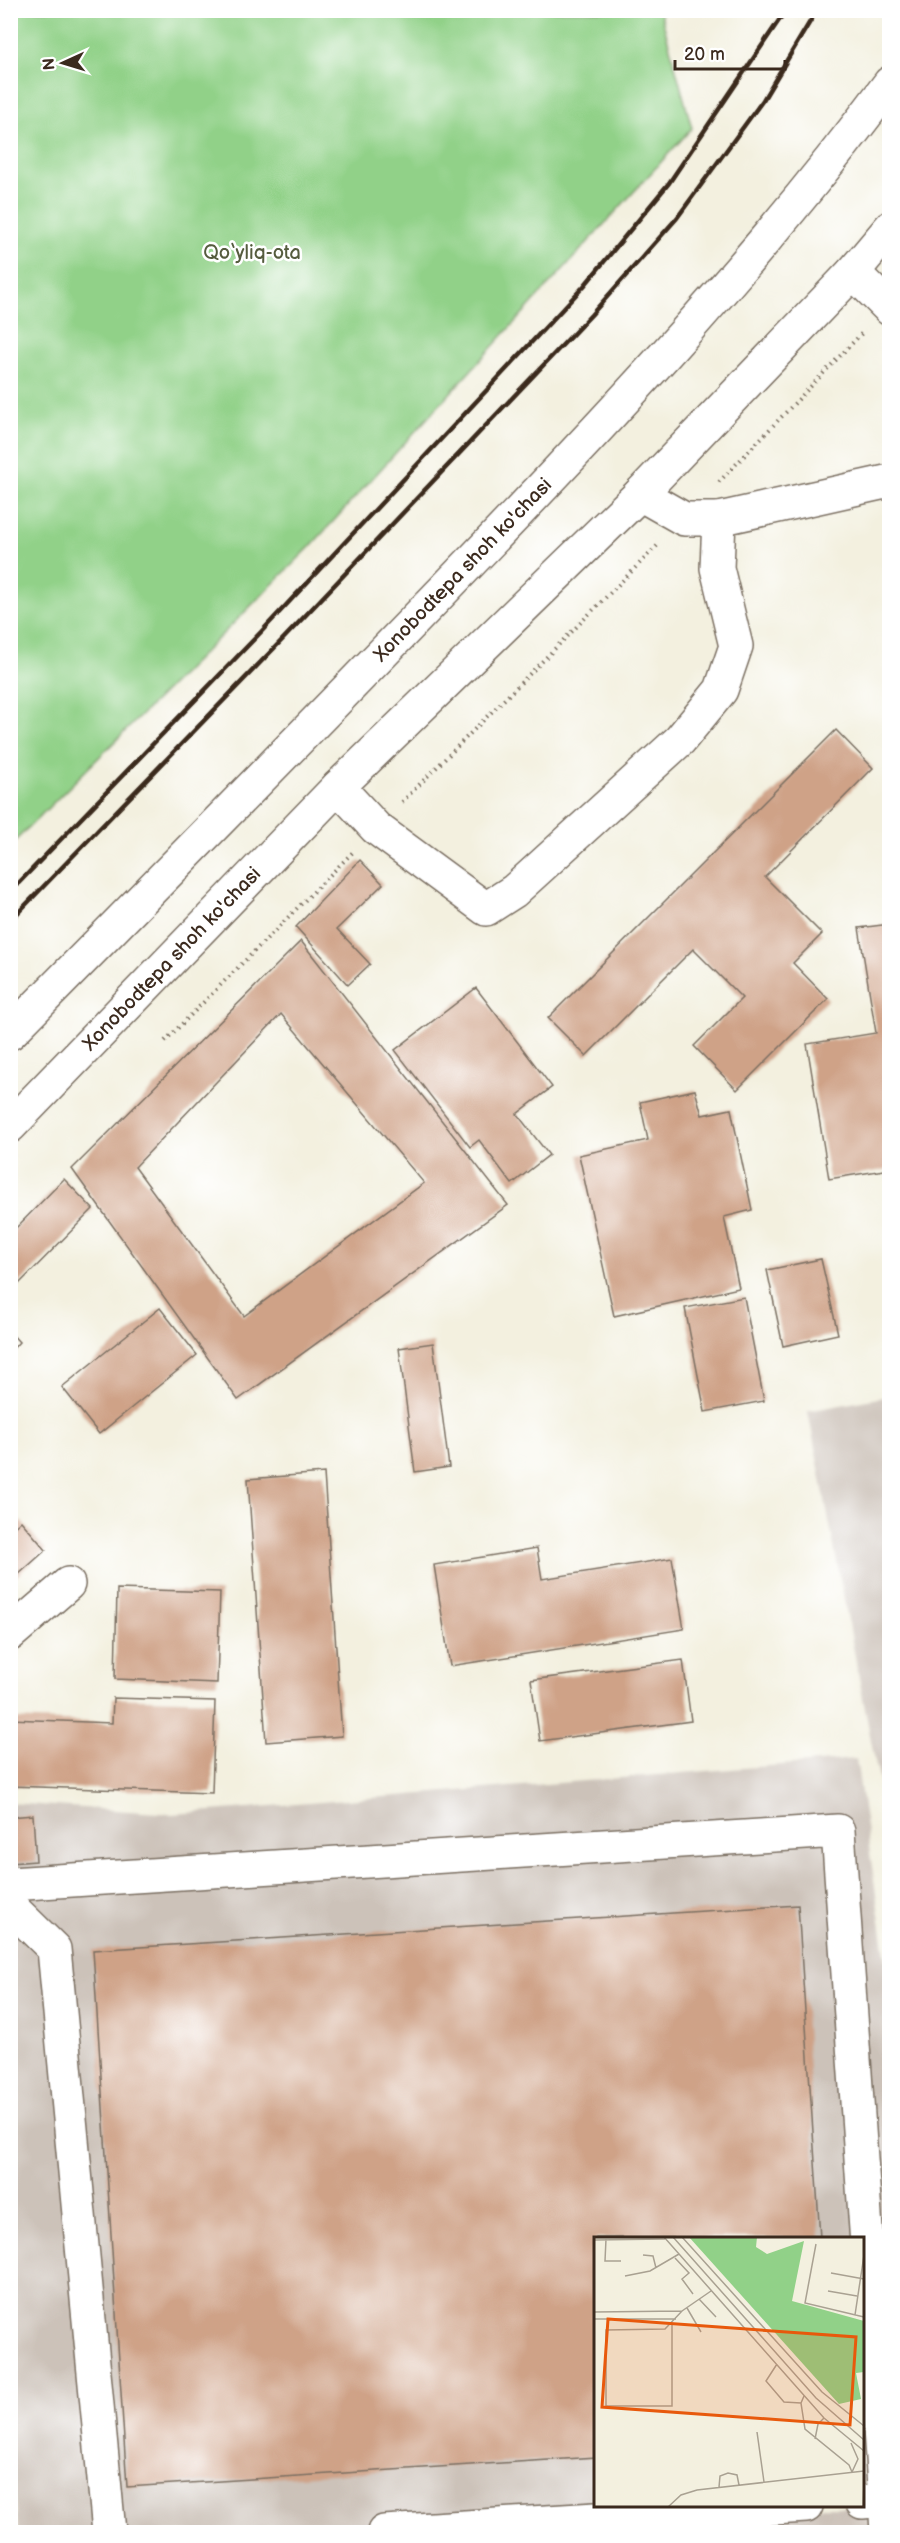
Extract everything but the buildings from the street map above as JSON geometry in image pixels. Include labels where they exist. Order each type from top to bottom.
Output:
[{"type":"main road","name":"Xonobodtepa shoh ko'chasi","points":[[10,1033],[396,640],[650,373],[758,247],[890,83]]},
{"type":"main road","name":"Xonobodtepa shoh ko'chasi","points":[[10,1126],[338,787],[640,494],[853,272],[890,228]]},
{"type":"main road","points":[[853,272],[889,308]]},
{"type":"main road","points":[[640,494],[684,519],[719,519],[890,481]]},
{"type":"main road","points":[[338,787],[376,828],[486,909],[514,891],[680,740],[721,690],[736,646],[717,568],[719,519]]},
{"type":"main road","points":[[10,1634],[68,1584]]},
{"type":"main road","points":[[10,1884],[838,1831],[860,2237]]},
{"type":"main road","points":[[10,1906],[54,1949],[109,2532]]},
{"type":"main road","points":[[864,2315],[874,2501],[887,2532]]},
{"type":"main road","points":[[384,2532],[775,2507]]},
{"type":"path","points":[[165,1041],[684,519],[889,308]]},
{"type":"shaded area","points":[[890,1396],[889,1818],[875,1761],[808,1411]]},
{"type":"shaded area","points":[[856,1759],[890,1988],[889,2532],[18,2532],[10,2432],[10,1803],[173,1814]]},
{"type":"green space","name":"Qo‘yliq-ota","points":[[11,10],[660,11],[692,128],[309,548],[11,845]]},
{"type":"railway","points":[[10,892],[261,632],[584,286],[669,183],[786,10]]},
{"type":"railway","points":[[10,921],[284,638],[591,315],[677,218],[763,100],[817,10]]}]
